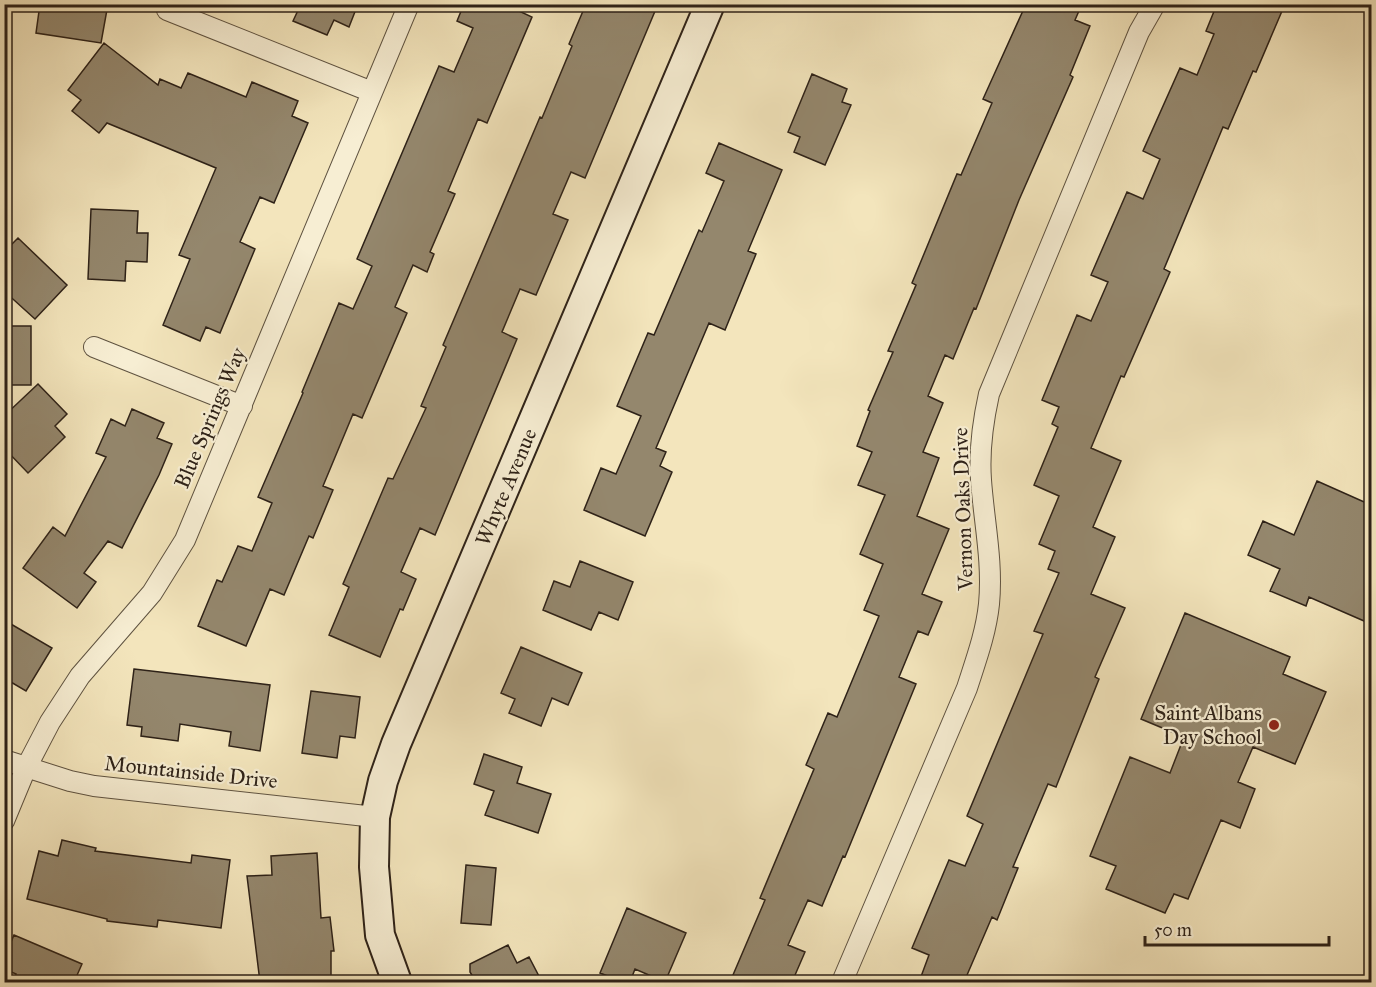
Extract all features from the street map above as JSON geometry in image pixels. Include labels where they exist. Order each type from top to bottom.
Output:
[{"type":"street","name":"Blue Springs Way","points":[[4,821],[26,768],[50,722],[80,676],[139,609],[171,565],[185,540],[410,4]]},
{"type":"street","name":"Whyte Avenue","points":[[397,982],[380,935],[374,867],[375,817],[383,781],[396,744],[710,4]]},
{"type":"street","name":"Vernon Oaks Drive","points":[[842,982],[967,688],[983,640],[989,603],[990,559],[981,478],[984,418],[989,394],[1139,32],[1155,4]]},
{"type":"street","points":[[167,10],[372,92]]},
{"type":"street","points":[[94,347],[242,406]]},
{"type":"street","name":"Mountainside Drive","points":[[4,760],[94,786],[375,817]]},
{"type":"building","points":[[40,4],[108,4],[101,43],[36,33]]},
{"type":"building","points":[[297,4],[358,4],[349,27],[334,20],[327,35],[293,21],[300,6]]},
{"type":"building","points":[[464,4],[504,4],[532,17],[487,123],[478,119],[448,191],[455,194],[430,252],[434,254],[427,272],[413,265],[395,307],[407,313],[362,418],[353,414],[323,486],[333,490],[313,538],[309,536],[284,595],[270,589],[246,646],[198,626],[217,580],[222,582],[238,546],[252,551],[272,503],[258,497],[339,303],[353,309],[372,266],[357,259],[439,66],[454,72],[473,28],[457,21]]},
{"type":"building","points":[[586,4],[658,4],[585,178],[571,172],[553,214],[568,220],[536,295],[520,289],[502,332],[517,339],[435,535],[420,528],[401,572],[416,579],[403,610],[400,609],[380,657],[329,635],[349,587],[343,584],[388,478],[393,479],[426,408],[421,406],[446,347],[443,345],[540,117],[542,118],[572,46],[569,44]]},
{"type":"building","points":[[1026,4],[1082,4],[1075,20],[1090,26],[1070,75],[1073,77],[1019,200],[976,309],[974,308],[953,359],[945,355],[928,396],[943,403],[923,452],[939,458],[917,516],[949,529],[922,594],[942,602],[928,635],[918,631],[899,677],[916,684],[845,857],[843,856],[822,906],[808,900],[788,945],[805,952],[792,982],[730,982],[765,900],[760,898],[814,769],[806,765],[828,713],[837,717],[879,616],[864,610],[883,564],[860,554],[885,495],[858,485],[872,452],[857,446],[870,411],[868,410],[893,352],[888,351],[916,285],[912,283],[957,174],[961,175],[992,103],[983,99]]},
{"type":"building","points":[[1217,4],[1285,4],[1256,72],[1253,71],[1228,129],[1223,127],[1164,269],[1170,272],[1124,377],[1121,376],[1091,448],[1121,461],[1093,527],[1115,537],[1091,594],[1125,608],[1095,677],[1099,679],[1056,787],[1048,784],[1013,867],[1018,868],[997,920],[992,917],[964,982],[919,982],[929,955],[912,948],[949,860],[965,866],[983,824],[967,816],[1043,634],[1034,631],[1059,573],[1048,569],[1055,551],[1039,544],[1059,496],[1034,485],[1058,427],[1052,424],[1059,407],[1042,400],[1077,315],[1091,321],[1108,282],[1091,275],[1127,192],[1143,199],[1160,159],[1143,151],[1180,68],[1197,75],[1214,34],[1206,31]]},
{"type":"building","points":[[104,43],[158,85],[160,79],[181,88],[188,73],[246,97],[252,82],[298,101],[292,116],[308,123],[274,203],[260,197],[240,242],[255,249],[220,333],[206,327],[200,341],[163,325],[190,259],[179,255],[216,168],[107,123],[99,133],[72,111],[81,100],[68,90]]},
{"type":"building","points":[[812,74],[847,89],[842,102],[851,105],[825,165],[794,152],[800,137],[788,132]]},
{"type":"building","points":[[719,143],[782,170],[748,251],[756,254],[725,330],[709,323],[656,448],[666,452],[660,466],[672,472],[645,536],[584,510],[601,468],[616,474],[641,416],[617,406],[648,333],[654,335],[699,230],[702,232],[724,181],[706,173]]},
{"type":"building","points":[[91,209],[138,211],[137,233],[148,233],[147,262],[126,261],[125,281],[88,279]]},
{"type":"building","points":[[18,238],[67,285],[35,319],[4,291],[4,252]]},
{"type":"building","points":[[4,326],[31,326],[31,385],[4,385]]},
{"type":"building","points":[[38,384],[67,414],[55,426],[65,437],[28,473],[4,448],[4,416]]},
{"type":"building","points":[[132,409],[164,423],[157,438],[172,444],[122,548],[108,541],[84,573],[96,582],[77,608],[23,568],[53,527],[65,536],[106,457],[96,453],[111,419],[125,426]]},
{"type":"building","points":[[1317,481],[1371,505],[1371,624],[1309,597],[1306,606],[1270,591],[1280,569],[1248,555],[1263,521],[1294,535]]},
{"type":"building","points":[[580,561],[633,582],[618,620],[599,612],[591,630],[543,610],[554,581],[570,587]]},
{"type":"building","points":[[1185,613],[1290,657],[1283,674],[1326,692],[1295,764],[1253,747],[1238,782],[1255,789],[1240,828],[1221,820],[1188,899],[1174,894],[1165,913],[1106,889],[1116,866],[1090,856],[1130,757],[1170,773],[1184,737],[1141,719]]},
{"type":"building","points":[[4,620],[52,648],[26,691],[4,678]]},
{"type":"building","points":[[521,647],[582,673],[568,705],[552,698],[541,726],[509,713],[515,699],[501,693]]},
{"type":"building","points":[[134,669],[270,685],[260,751],[229,746],[231,732],[180,724],[178,741],[141,736],[142,727],[127,725]]},
{"type":"building","points":[[311,691],[360,697],[355,738],[340,736],[337,758],[302,753]]},
{"type":"building","points":[[484,754],[522,767],[517,783],[551,794],[538,833],[485,815],[494,791],[474,784]]},
{"type":"building","points":[[62,840],[96,848],[95,851],[191,863],[192,855],[230,860],[221,928],[158,920],[157,927],[107,921],[107,919],[27,899],[39,851],[58,856]]},
{"type":"building","points":[[317,853],[321,918],[330,917],[334,951],[331,951],[331,982],[260,982],[247,876],[272,875],[271,856]]},
{"type":"building","points":[[466,865],[496,868],[491,925],[461,923]]},
{"type":"building","points":[[627,908],[686,933],[665,982],[635,969],[630,982],[623,982],[600,973]]},
{"type":"building","points":[[14,935],[82,964],[74,982],[13,982],[16,974],[4,969],[4,958]]},
{"type":"building","points":[[508,945],[517,963],[529,957],[542,982],[476,982],[470,972],[470,964]]},
{"type":"place","name":"Saint Albans Day School","points":[[1274,725]]}]
